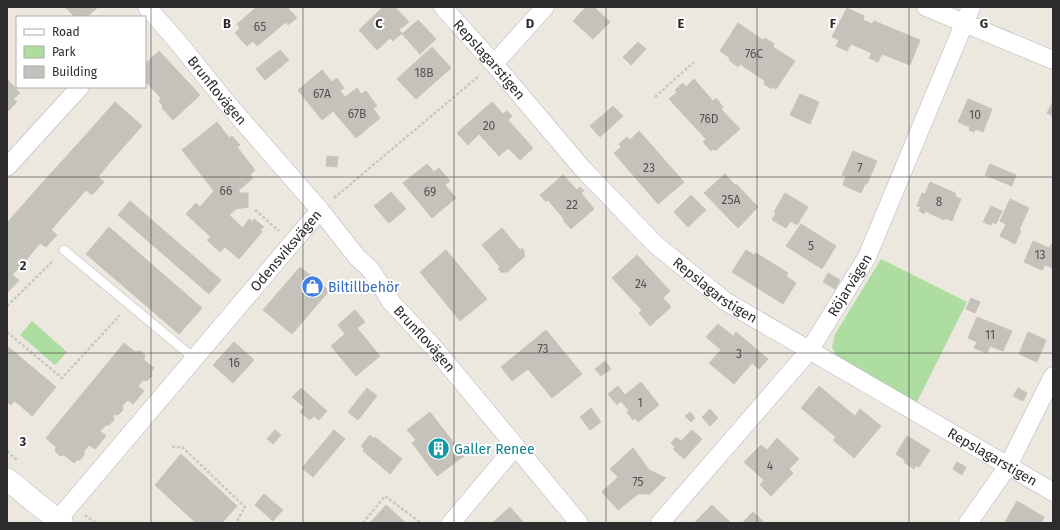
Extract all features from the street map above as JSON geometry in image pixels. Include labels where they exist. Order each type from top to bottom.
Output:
[{"type":"main road","points":[[7,478],[58,522]]},
{"type":"street","name":"Repslagarstigen","points":[[443,7],[494,64],[582,168],[655,244],[724,301],[1053,492]]},
{"type":"street","points":[[494,64],[545,7]]},
{"type":"street","points":[[926,7],[1053,60]]},
{"type":"street","name":"Röjarvägen","points":[[660,523],[809,351],[867,257],[972,7]]},
{"type":"street","name":"Brunflovägen","points":[[146,11],[177,41],[226,102],[320,210],[358,257],[370,269],[391,302],[434,349],[579,523]]},
{"type":"street","points":[[7,167],[79,88]]},
{"type":"street","name":"Odensviksvägen","points":[[58,522],[320,210]]},
{"type":"street","points":[[968,523],[1008,466],[1053,376]]},
{"type":"street","points":[[451,523],[515,447]]},
{"type":"lane","points":[[64,250],[195,359]]},
{"type":"path","points":[[655,97],[694,62]]},
{"type":"path","name":"Odensviksvägen","points":[[320,210],[494,64]]},
{"type":"path","points":[[255,210],[292,243]]},
{"type":"path","points":[[7,306],[64,250]]},
{"type":"path","points":[[7,332],[62,378],[129,304]]},
{"type":"path","points":[[172,447],[182,447],[245,507],[236,523]]},
{"type":"path","points":[[363,523],[385,496],[421,523]]},
{"type":"green space","points":[[881,259],[967,302],[917,402],[837,358],[832,347],[835,334]]},
{"type":"green space","points":[[32,321],[67,352],[55,365],[20,335]]},
{"type":"building","points":[[65,7],[98,7],[88,16],[74,16]]},
{"type":"building","points":[[257,7],[287,7],[297,18],[288,25],[286,22],[257,46],[253,41],[247,46],[235,33],[240,28],[237,24]]},
{"type":"building","points":[[383,7],[395,7],[409,22],[399,30],[402,33],[393,41],[390,38],[377,50],[359,30]]},
{"type":"building","points":[[586,7],[594,7],[610,22],[593,39],[573,21]]},
{"type":"building","points":[[847,8],[864,16],[863,20],[872,24],[874,21],[920,40],[910,65],[882,54],[878,62],[869,58],[872,53],[851,44],[847,51],[836,46],[839,40],[832,37]]},
{"type":"building","points":[[418,20],[436,39],[420,54],[402,34]]},
{"type":"building","points":[[738,23],[763,40],[765,38],[774,44],[773,47],[795,61],[776,89],[773,87],[772,89],[764,84],[765,81],[740,64],[738,67],[729,60],[730,58],[720,51]]},
{"type":"building","points":[[638,42],[646,49],[631,65],[623,57]]},
{"type":"building","points":[[432,47],[451,68],[416,99],[397,79]]},
{"type":"building","points":[[280,50],[289,60],[265,80],[256,69]]},
{"type":"building","points":[[159,51],[200,95],[173,120],[162,108],[163,106],[159,101],[161,98],[146,82],[146,63]]},
{"type":"building","points":[[322,70],[332,82],[337,78],[344,88],[340,91],[345,97],[339,102],[341,105],[322,120],[298,90]]},
{"type":"building","points":[[7,79],[20,93],[13,99],[17,102],[7,112]]},
{"type":"building","points":[[694,79],[713,101],[716,98],[723,107],[721,109],[740,129],[715,151],[713,149],[711,151],[703,142],[706,139],[669,99],[677,92],[675,90],[683,83],[686,87]]},
{"type":"building","points":[[357,88],[361,94],[366,91],[377,106],[373,108],[380,118],[356,138],[333,111],[341,105],[339,102]]},
{"type":"building","points":[[800,94],[819,102],[810,124],[790,115]]},
{"type":"building","points":[[968,99],[992,109],[983,132],[976,129],[974,132],[969,130],[970,127],[958,122]]},
{"type":"building","points":[[1053,101],[1053,116],[1047,113]]},
{"type":"building","points":[[115,102],[142,126],[110,162],[83,138]]},
{"type":"building","points":[[492,102],[503,114],[507,111],[512,116],[508,120],[533,148],[520,160],[508,148],[499,156],[479,134],[468,145],[457,133]]},
{"type":"building","points":[[613,106],[623,116],[600,137],[590,126]]},
{"type":"building","points":[[217,122],[229,138],[232,136],[240,145],[237,147],[255,170],[250,175],[253,178],[239,190],[239,193],[248,193],[248,207],[236,209],[229,215],[243,228],[249,219],[253,222],[254,219],[264,227],[260,229],[262,232],[239,259],[225,247],[220,252],[207,240],[211,237],[186,214],[196,203],[200,207],[214,191],[182,150]]},
{"type":"building","points":[[639,131],[684,182],[658,204],[614,153],[621,147],[619,144],[627,137],[630,140]]},
{"type":"building","points":[[83,138],[110,162],[98,177],[104,182],[92,195],[86,190],[64,215],[35,191]]},
{"type":"building","points":[[853,151],[877,161],[867,184],[865,184],[861,193],[843,185],[846,176],[842,175]]},
{"type":"building","points":[[327,156],[338,157],[337,167],[326,166]]},
{"type":"building","points":[[427,164],[434,172],[439,168],[450,181],[445,185],[456,198],[432,218],[403,183]]},
{"type":"building","points":[[990,164],[1016,175],[1012,186],[985,175]]},
{"type":"building","points":[[725,174],[758,207],[738,228],[704,193]]},
{"type":"building","points":[[563,175],[577,190],[580,187],[584,191],[581,193],[594,209],[571,229],[548,200],[546,202],[540,195]]},
{"type":"building","points":[[930,182],[955,193],[955,196],[961,199],[952,221],[945,218],[944,220],[925,211],[924,214],[919,211],[921,207],[917,206],[922,193],[925,194]]},
{"type":"building","points":[[35,191],[64,215],[51,230],[57,235],[46,247],[40,243],[27,259],[7,243],[7,223]]},
{"type":"building","points":[[391,192],[406,209],[389,223],[374,206]]},
{"type":"building","points":[[785,193],[808,207],[797,225],[791,221],[786,228],[772,220],[776,213],[774,212]]},
{"type":"building","points":[[691,195],[706,210],[688,227],[674,212]]},
{"type":"building","points":[[1010,199],[1029,208],[1019,230],[1021,231],[1015,244],[1000,236],[1006,224],[1000,221]]},
{"type":"building","points":[[130,201],[221,280],[209,294],[118,215]]},
{"type":"building","points":[[991,206],[1002,211],[996,224],[992,222],[991,225],[983,222]]},
{"type":"building","points":[[801,224],[836,246],[822,269],[786,246]]},
{"type":"building","points":[[109,227],[202,308],[179,334],[86,254]]},
{"type":"building","points":[[502,228],[520,250],[522,248],[525,252],[523,253],[525,256],[506,273],[505,271],[502,273],[498,269],[500,267],[482,245]]},
{"type":"building","points":[[1033,241],[1049,248],[1053,242],[1053,268],[1045,265],[1042,270],[1024,262]]},
{"type":"building","points":[[7,243],[27,259],[12,275],[19,280],[7,293]]},
{"type":"building","points":[[446,250],[487,299],[460,321],[420,272]]},
{"type":"building","points":[[746,250],[754,255],[756,253],[788,273],[786,276],[796,283],[783,304],[732,272]]},
{"type":"building","points":[[637,255],[670,291],[663,298],[671,307],[650,326],[639,313],[642,310],[612,278]]},
{"type":"building","points":[[300,267],[329,291],[292,334],[263,310]]},
{"type":"building","points":[[828,273],[840,280],[835,289],[823,282]]},
{"type":"building","points":[[971,298],[980,302],[975,313],[966,309]]},
{"type":"building","points":[[355,310],[365,322],[357,328],[380,356],[356,376],[331,346],[345,334],[338,325]]},
{"type":"building","points":[[977,317],[1012,331],[1003,351],[990,346],[987,353],[974,348],[977,342],[968,338]]},
{"type":"building","points":[[718,324],[733,336],[736,332],[768,359],[759,369],[752,363],[734,384],[709,363],[721,350],[706,337]]},
{"type":"building","points":[[546,330],[582,374],[552,398],[528,369],[512,381],[501,367]]},
{"type":"building","points":[[1028,332],[1046,340],[1037,362],[1019,354]]},
{"type":"building","points":[[234,342],[254,360],[233,383],[213,365]]},
{"type":"building","points":[[124,343],[135,352],[140,351],[145,355],[144,360],[154,368],[151,372],[152,376],[147,381],[143,380],[138,386],[144,391],[133,404],[128,400],[122,406],[123,410],[118,415],[115,414],[113,416],[114,420],[100,431],[106,436],[95,449],[89,445],[84,451],[84,455],[80,460],[77,460],[74,463],[64,455],[60,456],[55,451],[56,447],[46,438]]},
{"type":"building","points":[[7,346],[56,387],[32,416],[15,401],[11,405],[7,402]]},
{"type":"building","points":[[605,361],[611,369],[601,376],[595,369]]},
{"type":"building","points":[[641,382],[659,405],[638,422],[635,418],[633,420],[627,412],[629,411],[621,401],[617,405],[608,394],[618,386],[625,395]]},
{"type":"building","points":[[819,386],[855,416],[860,409],[881,426],[854,458],[833,440],[836,437],[801,408]]},
{"type":"building","points":[[301,388],[327,411],[319,420],[314,416],[310,420],[300,412],[304,407],[292,397]]},
{"type":"building","points":[[367,388],[377,396],[358,420],[348,412]]},
{"type":"building","points":[[1018,388],[1027,393],[1023,401],[1013,396]]},
{"type":"building","points":[[591,408],[601,422],[590,430],[580,417]]},
{"type":"building","points":[[710,409],[718,418],[710,426],[702,417]]},
{"type":"building","name":"Galler Renee","points":[[430,412],[464,456],[437,476],[412,443],[416,440],[407,430]]},
{"type":"building","points":[[690,412],[695,418],[691,422],[685,416]]},
{"type":"building","points":[[275,430],[281,435],[273,444],[267,439]]},
{"type":"building","points":[[334,430],[345,439],[313,477],[302,468]]},
{"type":"building","points":[[692,430],[702,439],[684,459],[673,449],[675,447],[671,443],[676,437],[681,441]]},
{"type":"building","points":[[370,435],[374,439],[375,437],[402,459],[390,474],[363,451],[364,449],[361,446]]},
{"type":"building","points":[[907,436],[930,450],[919,467],[916,465],[914,469],[896,454]]},
{"type":"building","points":[[777,438],[799,459],[789,469],[793,473],[771,496],[760,485],[764,480],[744,462],[761,445],[767,450]]},
{"type":"building","points":[[633,448],[649,470],[666,478],[650,494],[638,494],[618,510],[602,492],[618,477],[610,469]]},
{"type":"building","points":[[181,454],[237,506],[222,523],[196,523],[155,485]]},
{"type":"building","points":[[957,462],[966,467],[962,475],[953,469]]},
{"type":"building","points":[[264,494],[283,510],[273,521],[255,505]]},
{"type":"building","points":[[1017,501],[1044,517],[1041,523],[1005,522]]},
{"type":"building","points":[[386,505],[406,523],[370,523]]},
{"type":"building","points":[[712,505],[731,523],[694,523]]},
{"type":"building","points":[[510,507],[524,523],[492,523]]},
{"type":"building","points":[[753,512],[765,523],[742,523]]},
{"type":"place","name":"Biltillbehör","points":[[313,287]]},
{"type":"place","name":"Galler Renee","points":[[438,449]]}]
